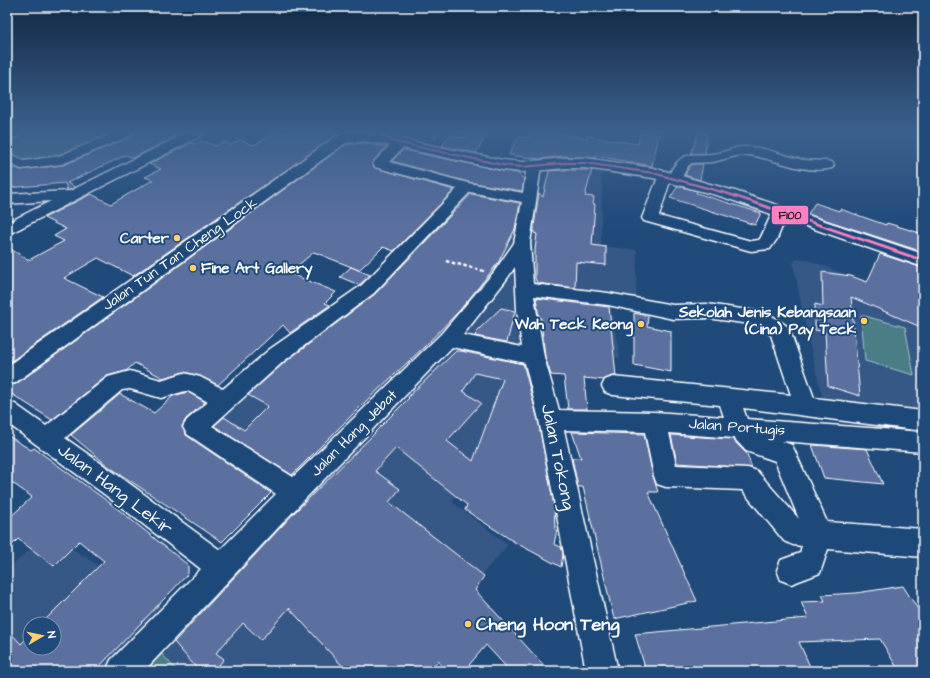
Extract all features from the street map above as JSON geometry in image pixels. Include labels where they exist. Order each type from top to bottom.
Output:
[{"type":"main road","points":[[501,165],[534,166],[548,165]]},
{"type":"main road","points":[[595,165],[670,176],[923,261]]},
{"type":"street","points":[[7,229],[130,165]]},
{"type":"street","name":"Jalan Tun Tan Cheng Lock","points":[[7,377],[307,165]]},
{"type":"street","points":[[382,165],[468,187],[530,199]]},
{"type":"street","points":[[680,165],[670,176],[650,218],[751,246],[764,245],[769,239],[780,212]]},
{"type":"street","points":[[803,165],[827,165]]},
{"type":"street","name":"Jalan Hang Jebat","points":[[122,671],[295,492],[448,339],[500,276],[522,243],[534,166]]},
{"type":"street","points":[[295,492],[195,427],[277,355],[368,289],[468,187]]},
{"type":"street","points":[[7,199],[76,194]]},
{"type":"street","name":"Jalan Tokong","points":[[522,243],[526,310],[534,357],[550,420],[602,671]]},
{"type":"street","points":[[525,289],[608,299],[673,312],[706,311],[762,319],[780,332],[806,406]]},
{"type":"street","points":[[448,339],[534,357]]},
{"type":"street","points":[[47,439],[116,383],[130,380],[161,389],[184,382],[192,383],[225,400]]},
{"type":"street","points":[[613,386],[728,397],[923,421]]},
{"type":"street","points":[[728,397],[739,427],[754,444],[784,453],[819,535],[810,563],[791,570]]},
{"type":"street","name":"Jalan Hang Lekir","points":[[7,410],[117,489],[222,568]]},
{"type":"street","name":"Jalan Portugis","points":[[550,420],[655,422],[739,427],[923,442]]},
{"type":"street","points":[[655,422],[666,476],[748,479],[793,532],[923,543]]},
{"type":"path","points":[[446,260],[500,276]]},
{"type":"shaded area","points":[[562,166],[602,172],[601,246],[637,250],[636,298],[608,294],[620,358],[543,354],[524,362],[452,502],[508,545],[396,671],[7,671],[7,570],[49,533],[164,609],[286,483],[204,428],[468,193],[526,204],[530,173]]},
{"type":"shaded area","name":"Sekolah Jenis Kebangsaan (Cina) Pay Teck","points":[[797,259],[808,260],[923,304],[923,409],[823,400],[808,338],[793,263]]},
{"type":"green space","points":[[861,315],[905,327],[914,375],[865,361]]},
{"type":"green space","points":[[162,654],[177,671],[145,671]]},
{"type":"building","points":[[63,165],[106,165],[67,183],[75,187],[70,190],[67,190],[65,183],[7,188],[7,169],[16,168],[21,170]]},
{"type":"building","points":[[151,165],[294,165],[133,276],[98,258],[64,278],[103,297],[7,364],[7,247],[29,260],[64,241],[54,236],[66,229],[44,218],[91,194],[111,204],[153,180],[145,177],[161,169]]},
{"type":"building","points":[[318,165],[373,165],[375,168],[454,190],[394,251],[383,247],[359,270],[314,252],[289,273],[336,292],[325,303],[330,305],[290,333],[283,325],[218,385],[200,376],[184,372],[163,378],[135,363],[126,371],[107,376],[52,420],[7,391],[7,386],[16,384]]},
{"type":"building","points":[[405,165],[473,165],[517,173],[524,179],[522,191],[468,182]]},
{"type":"building","points":[[692,165],[703,165],[700,180],[685,175],[689,167]]},
{"type":"building","points":[[592,170],[585,196],[594,197],[593,204],[595,204],[592,245],[606,247],[606,265],[576,262],[575,288],[537,283],[535,278],[535,250],[537,234],[534,233],[534,226],[539,193],[543,197],[549,171]]},
{"type":"building","points":[[678,186],[761,213],[755,225],[670,198]]},
{"type":"building","points":[[471,194],[520,203],[515,229],[498,263],[461,309],[292,475],[214,426],[224,417],[244,430],[268,406],[248,395],[285,362],[375,294]]},
{"type":"building","points":[[815,203],[839,211],[840,209],[886,225],[887,223],[923,234],[923,252],[808,214]]},
{"type":"building","points":[[880,254],[923,268],[923,328],[851,297],[860,396],[828,386],[825,332],[815,330],[815,304],[823,306],[822,272],[851,276],[867,282]]},
{"type":"building","points":[[351,267],[370,275],[359,285],[340,277]]},
{"type":"building","points":[[536,298],[609,307],[616,376],[612,376],[604,380],[584,378],[587,409],[568,409],[564,376],[551,375],[545,357],[541,318],[539,318]]},
{"type":"building","points":[[501,308],[515,311],[507,342],[475,336],[478,330]]},
{"type":"building","points":[[634,313],[648,316],[647,326],[671,331],[671,372],[634,365]]},
{"type":"building","points":[[456,351],[523,364],[538,420],[554,506],[555,529],[557,530],[554,544],[561,547],[563,554],[561,567],[516,543],[465,510],[467,505],[396,448],[375,471],[400,489],[389,502],[484,576],[475,590],[549,671],[510,671],[486,645],[464,671],[447,671],[438,661],[429,671],[347,671],[289,608],[261,640],[243,623],[216,653],[224,659],[214,671],[199,671],[174,642],[294,513],[376,432],[409,398],[408,397]],"holes":[[[475,373],[503,379],[473,461],[447,441],[481,403],[463,391]]]},
{"type":"building","points":[[188,392],[205,402],[186,419],[182,426],[186,435],[271,493],[222,542],[108,466],[71,435],[120,394],[154,413],[173,396]]},
{"type":"building","points":[[572,432],[644,434],[658,492],[648,492],[697,601],[614,619],[583,487],[578,487],[572,458],[581,458]]},
{"type":"building","points":[[7,435],[31,450],[34,448],[114,506],[188,565],[188,574],[95,671],[7,671],[7,629],[21,644],[22,643],[22,656],[62,656],[62,616],[49,616],[104,561],[79,541],[54,566],[18,539],[7,550],[7,520],[32,497],[7,479]]},
{"type":"building","points":[[671,435],[732,439],[747,454],[752,468],[677,463]]},
{"type":"building","points":[[812,445],[867,449],[883,484],[824,478]]},
{"type":"building","points":[[903,586],[923,617],[923,671],[899,671],[880,639],[799,642],[812,671],[646,671],[635,634],[808,618],[801,602],[825,601],[822,595],[856,593]]},
{"type":"transit line","name":"F100","points":[[501,165],[522,167],[547,165]]},
{"type":"transit line","name":"F100","points":[[596,165],[653,173],[729,194],[923,261]]},
{"type":"place","name":"Carter","points":[[177,238]]},
{"type":"place","name":"Fine Art Gallery","points":[[193,268]]},
{"type":"place","name":"Sekolah Jenis Kebangsaan (Cina) Pay Teck","points":[[864,321]]},
{"type":"place","name":"Wah Teck Keong","points":[[641,324]]},
{"type":"place","name":"Cheng Hoon Teng","points":[[468,624]]}]
